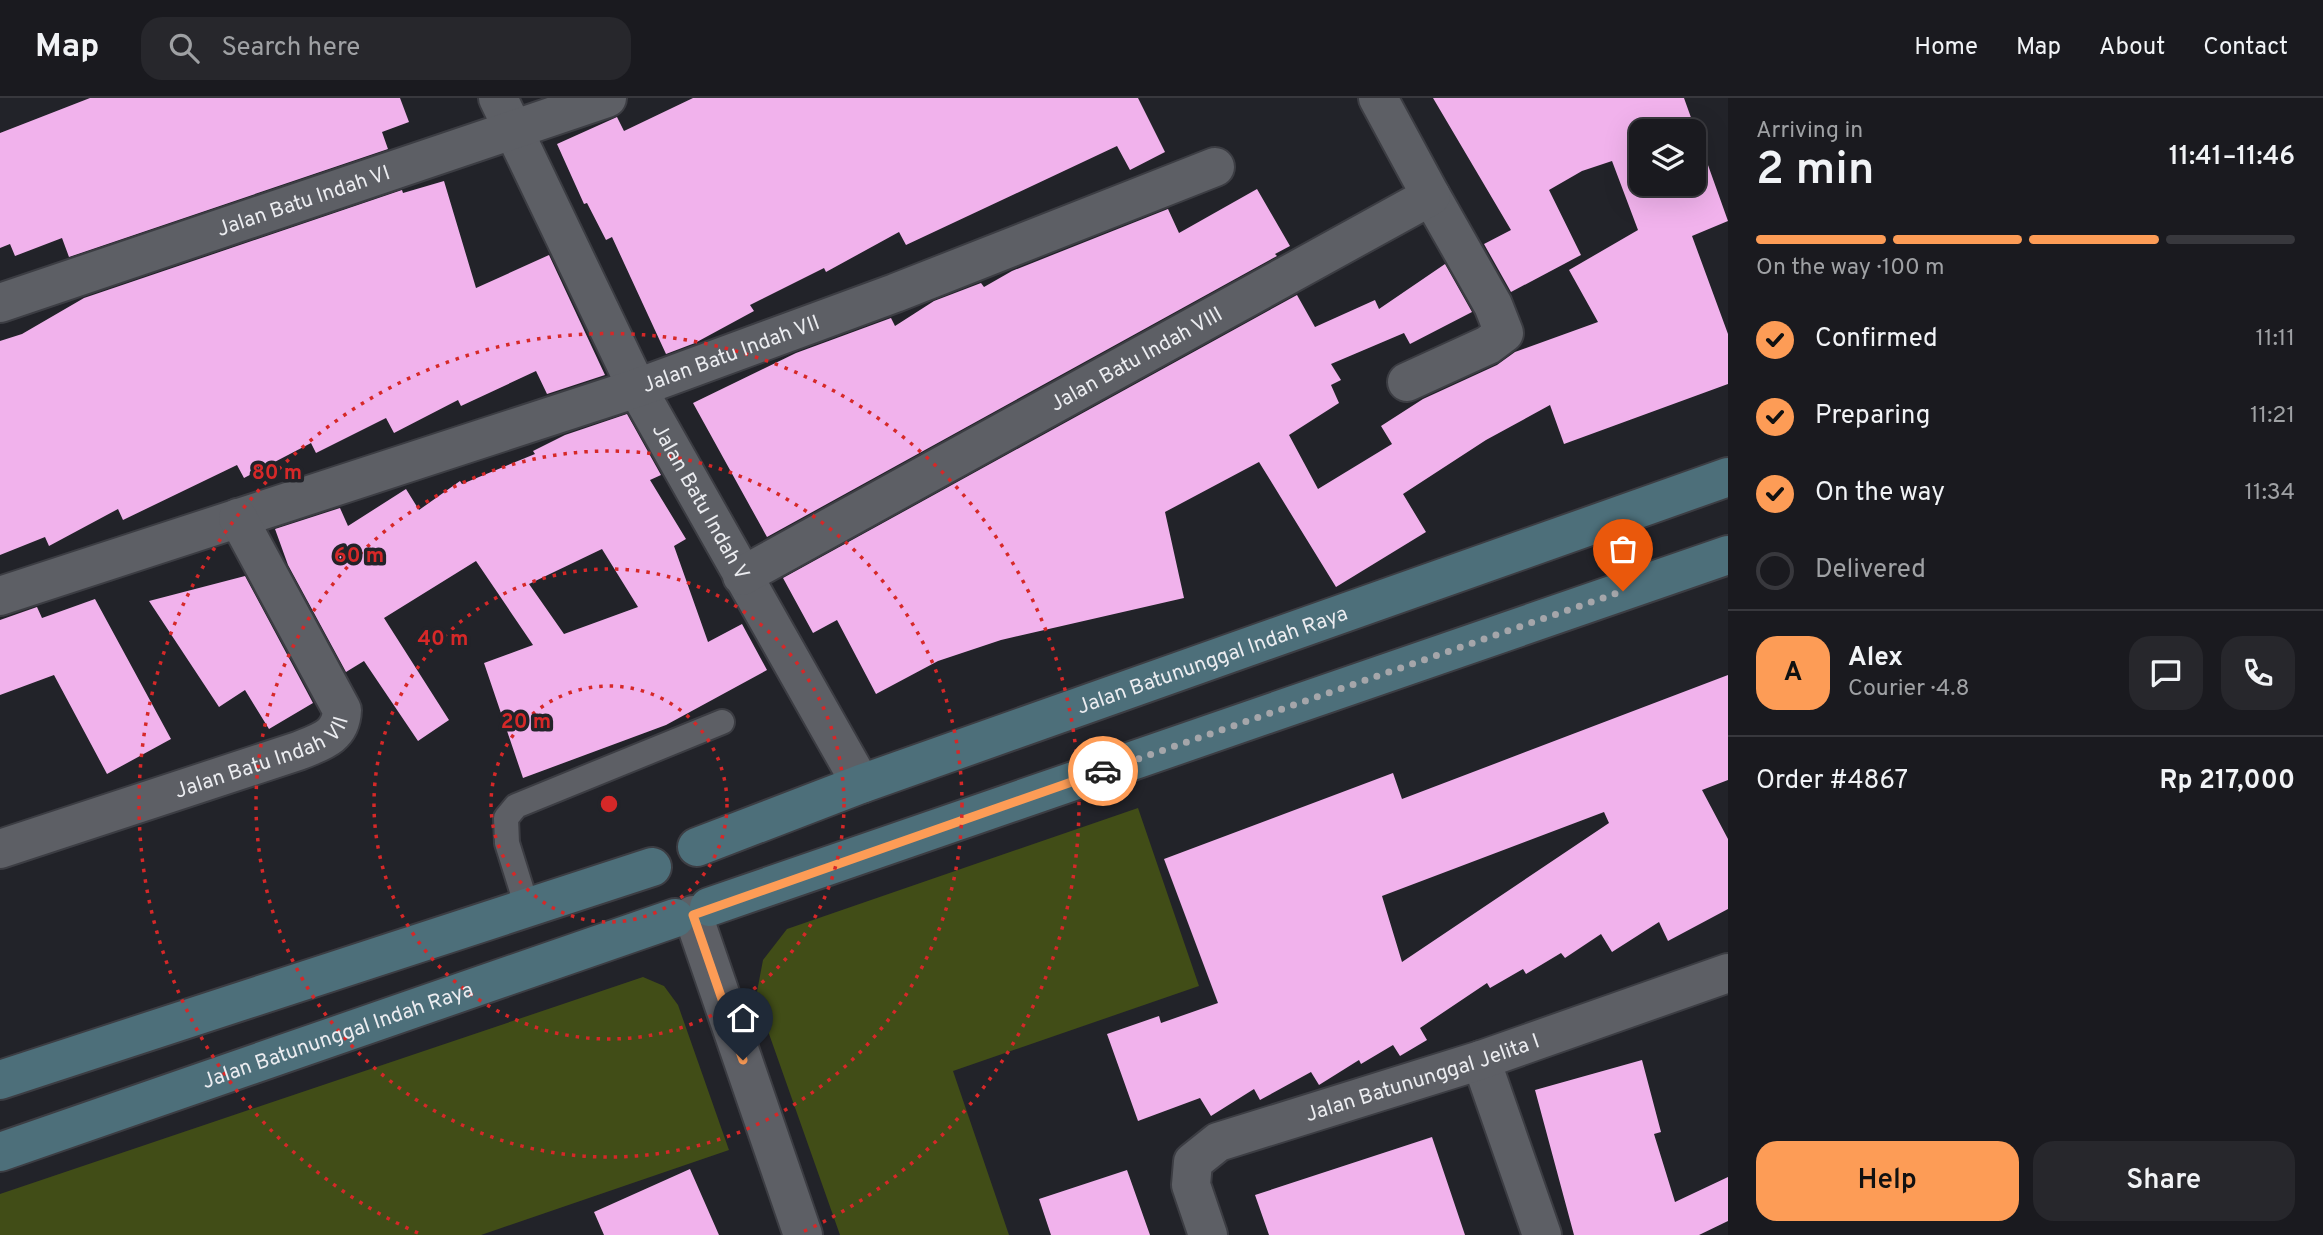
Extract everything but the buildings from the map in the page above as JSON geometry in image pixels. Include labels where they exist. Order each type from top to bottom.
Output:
[{"type":"street","name":"Jalan Batu Indah VI","points":[[0,303],[504,113],[607,98]]},
{"type":"street","points":[[1378,98],[1493,305],[1504,333],[1488,345],[1407,382]]},
{"type":"street","name":"Jalan Batu Indah V","points":[[504,113],[637,388],[860,784]]},
{"type":"street","name":"Jalan Batu Indah VII","points":[[0,596],[637,388],[895,293],[1215,167]]},
{"type":"street","name":"Jalan Batu Indah VIII","points":[[742,576],[1431,197]]},
{"type":"street","name":"Jalan Batununggal Indah Raya","points":[[697,847],[860,784],[1728,477]]},
{"type":"street","name":"Jalan Batu Indah VII","points":[[0,849],[298,751],[329,739],[339,727],[342,710],[238,518]]},
{"type":"street","name":"Jalan Batununggal Indah Raya","points":[[0,1152],[1728,555]]},
{"type":"street","points":[[697,847],[710,857],[718,869],[720,882],[717,896],[692,913],[658,906],[651,894],[649,880],[652,867],[660,856],[672,848],[697,847]]},
{"type":"street","points":[[0,1080],[652,867]]},
{"type":"street","points":[[692,913],[803,1235]]},
{"type":"street","name":"Jalan Batununggal Jelita I","points":[[1208,1235],[1191,1185],[1193,1162],[1218,1142],[1480,1059],[1728,973]]},
{"type":"street","points":[[1480,1059],[1542,1235]]},
{"type":"lane","points":[[527,907],[507,844],[506,818],[516,806],[722,722]]},
{"type":"green space","points":[[1138,808],[1199,986],[953,1071],[1009,1235],[840,1235],[756,997],[763,960],[787,929]]},
{"type":"green space","points":[[643,977],[664,986],[678,1005],[729,1150],[481,1235],[0,1235],[0,1194]]},
{"type":"way so far","points":[[1103,771],[1623,591]]},
{"type":"route","points":[[743,1060],[693,915],[709,907],[1103,771]]}]
